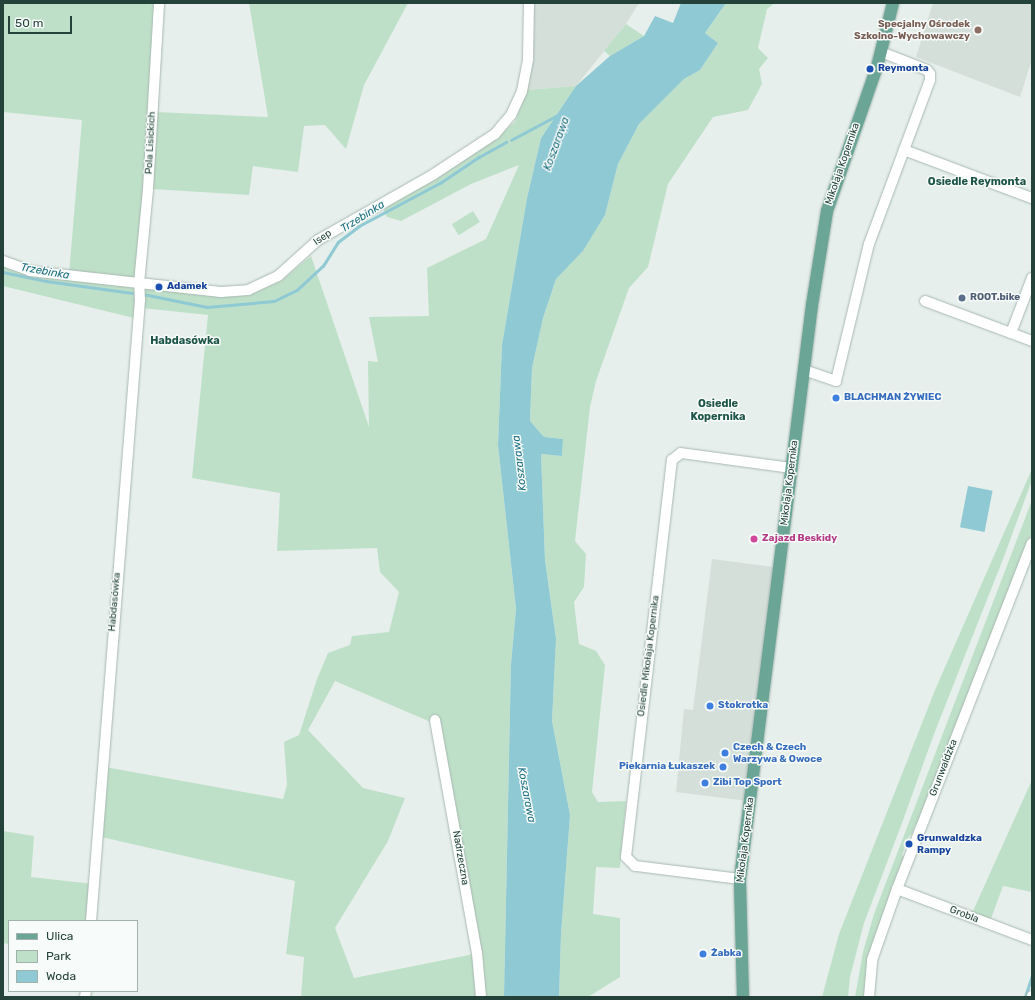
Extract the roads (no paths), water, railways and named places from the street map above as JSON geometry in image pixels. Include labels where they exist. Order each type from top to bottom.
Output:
[{"type":"main road","name":"Mikołaja Kopernika","points":[[743,997],[740,879],[804,370],[827,211],[881,52],[893,3]]},
{"type":"street","name":"Pola Lisickich","points":[[139,283],[148,189],[159,3]]},
{"type":"street","name":"Isep","points":[[3,261],[30,271],[221,292],[248,290],[278,276],[318,240],[434,174],[495,134],[511,115],[522,91],[528,59],[529,3]]},
{"type":"street","points":[[804,370],[836,381],[869,244],[930,80],[930,74],[927,70],[881,52]]},
{"type":"street","points":[[904,150],[1032,198]]},
{"type":"street","points":[[1011,333],[1032,278]]},
{"type":"street","name":"Habdasówka","points":[[91,920],[140,300],[139,283]]},
{"type":"street","points":[[925,301],[1032,341]]},
{"type":"street","name":"Osiedle Mikołaja Kopernika","points":[[740,879],[635,866],[626,857],[672,460],[681,453],[792,468]]},
{"type":"street","name":"Grunwaldzka","points":[[869,997],[872,960],[897,889],[1032,542]]},
{"type":"street","name":"Nadrzeczna","points":[[435,720],[477,953],[481,997]]},
{"type":"street","name":"Grobla","points":[[897,889],[1032,940]]},
{"type":"water","name":"Koszarawa","points":[[681,3],[726,3],[705,33],[718,43],[700,70],[684,79],[639,124],[618,164],[605,215],[583,251],[556,279],[543,318],[532,368],[530,421],[544,437],[563,439],[562,456],[541,454],[545,560],[556,639],[552,721],[570,815],[561,934],[559,997],[504,997],[511,664],[516,609],[498,445],[502,345],[527,198],[541,138],[576,86],[610,56],[644,36],[655,16],[673,23]]},
{"type":"water","points":[[968,486],[993,491],[985,532],[960,527]]},
{"type":"waterway","name":"Trzebinka","points":[[511,140],[560,114]]},
{"type":"waterway","name":"Trzebinka","points":[[143,294],[207,307],[274,301],[297,290],[323,266],[338,242],[359,226],[440,183],[479,157],[506,142]]},
{"type":"waterway","name":"Trzebinka","points":[[3,272],[46,281],[132,293]]},
{"type":"waterway","points":[[1025,997],[1032,976]]},
{"type":"place","name":"Specjalny Ośrodek Szkolno-Wychowawczy","points":[[978,30]]},
{"type":"place","name":"Reymonta","points":[[870,69]]},
{"type":"place","name":"Adamek","points":[[159,287]]},
{"type":"place","name":"ROOT.bike","points":[[962,298]]},
{"type":"place","name":"BLACHMAN ŻYWIEC","points":[[836,398]]},
{"type":"place","name":"Zajazd Beskidy","points":[[754,539]]},
{"type":"place","name":"Stokrotka","points":[[710,706]]},
{"type":"place","name":"Czech & Czech Warzywa & Owoce","points":[[725,753]]},
{"type":"place","name":"Piekarnia Łukaszek","points":[[723,767]]},
{"type":"place","name":"Zibi Top Sport","points":[[705,783]]},
{"type":"place","name":"Grunwaldzka Rampy","points":[[909,844]]},
{"type":"place","name":"Żabka","points":[[703,954]]},
{"type":"district","name":"Osiedle Reymonta","points":[[977,182]]},
{"type":"district","name":"Habdasówka","points":[[185,341]]},
{"type":"district","name":"Osiedle Kopernika","points":[[718,411]]}]
